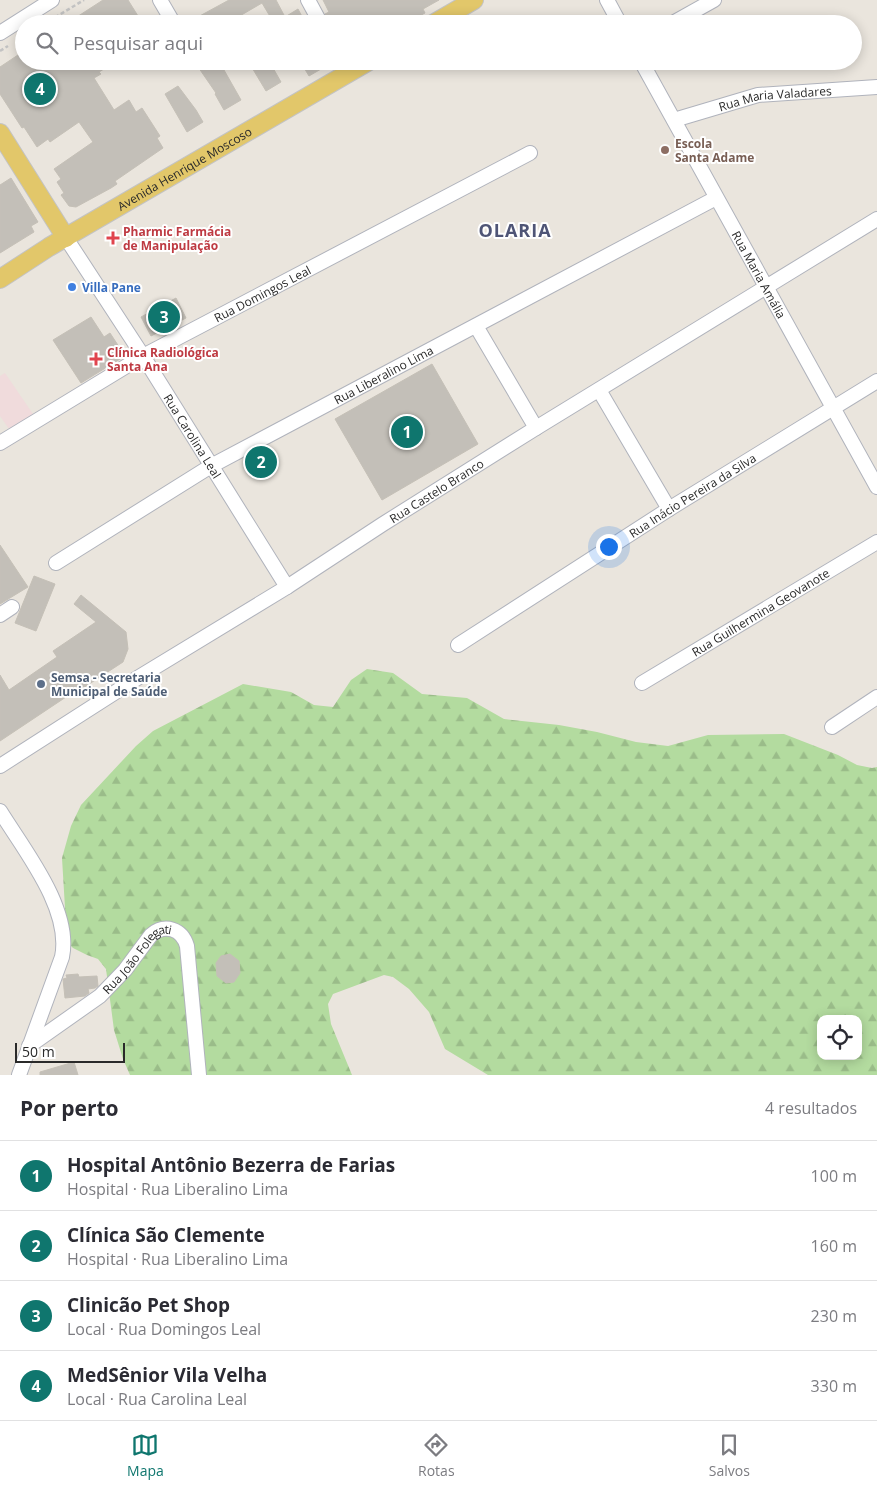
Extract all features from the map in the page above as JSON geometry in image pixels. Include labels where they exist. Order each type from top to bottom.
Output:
[{"type":"main road","points":[[448,15],[474,0]]},
{"type":"main road","name":"Avenida Henrique Moscoso","points":[[0,279],[340,70]]},
{"type":"main road","name":"Rua Carolina Leal","points":[[0,133],[66,238]]},
{"type":"street","points":[[27,15],[52,0]]},
{"type":"street","points":[[160,0],[169,15]]},
{"type":"street","points":[[308,0],[316,15]]},
{"type":"street","points":[[607,0],[615,15]]},
{"type":"street","points":[[687,15],[714,0]]},
{"type":"street","points":[[0,22],[15,19]]},
{"type":"street","points":[[0,33],[15,23]]},
{"type":"street","name":"Rua Maria Amália","points":[[646,70],[716,198],[768,287],[877,487]]},
{"type":"street","name":"Rua Maria Valadares","points":[[674,120],[758,95],[877,87]]},
{"type":"street","name":"Rua Domingos Leal","points":[[0,444],[143,356],[530,153]]},
{"type":"street","name":"Rua Liberalino Lima","points":[[56,563],[211,466],[716,198]]},
{"type":"street","name":"Rua Castelo Branco","points":[[0,766],[139,677],[287,587],[536,428],[877,219]]},
{"type":"street","name":"Rua Carolina Leal","points":[[66,238],[143,356],[287,587]]},
{"type":"street","points":[[476,326],[536,428]]},
{"type":"street","name":"Rua Inácio Pereira da Silva","points":[[458,645],[669,509],[877,380]]},
{"type":"street","points":[[600,390],[669,509]]},
{"type":"street","name":"Rua Guilhermina Geovanote","points":[[642,683],[877,542]]},
{"type":"street","points":[[0,614],[12,607]]},
{"type":"street","points":[[832,727],[877,697]]},
{"type":"street","points":[[0,811],[51,893],[58,912],[63,945],[62,958],[19,1075]]},
{"type":"street","name":"Rua João Folegati","points":[[29,1046],[100,996],[125,970],[151,935],[155,931],[166,928],[182,935],[187,946],[199,1075]]},
{"type":"path","points":[[59,15],[84,0]]},
{"type":"shaded area","points":[[5,373],[33,414],[9,429],[0,416],[0,376]]},
{"type":"green space","points":[[367,669],[393,673],[422,694],[467,698],[504,719],[559,725],[636,742],[668,746],[708,735],[784,734],[838,755],[857,765],[877,767],[877,1075],[488,1075],[445,1049],[429,1012],[409,989],[393,977],[384,975],[333,994],[328,1004],[331,1024],[352,1075],[130,1075],[114,1030],[106,969],[98,959],[73,948],[65,940],[62,858],[71,826],[81,805],[136,746],[153,731],[243,684],[291,692],[314,705],[333,707],[351,680]]},
{"type":"building","points":[[103,0],[128,0],[137,15],[80,15]]},
{"type":"building","points":[[229,0],[276,0],[284,15],[269,15],[262,3],[241,15],[202,15]]},
{"type":"building","points":[[323,0],[439,0],[423,9],[425,13],[421,15],[326,15],[329,12]]},
{"type":"building","points":[[298,9],[301,15],[288,15]]},
{"type":"building","points":[[15,57],[15,70],[102,70],[99,72],[101,74],[94,78],[114,110],[129,100],[136,112],[142,108],[160,136],[157,138],[163,148],[115,181],[117,184],[111,188],[76,207],[69,206],[61,195],[64,193],[57,182],[61,179],[54,169],[93,142],[79,122],[50,142],[48,139],[37,147],[0,94],[0,67]]},
{"type":"building","points":[[200,70],[224,70],[241,100],[224,110],[216,93]]},
{"type":"building","points":[[253,70],[274,70],[281,82],[266,91]]},
{"type":"building","points":[[305,70],[319,70],[309,76]]},
{"type":"building","points":[[178,86],[203,122],[187,132],[165,94]]},
{"type":"building","points":[[11,178],[38,222],[31,226],[34,232],[0,253],[0,185]]},
{"type":"building","points":[[176,298],[186,318],[151,336],[141,317]]},
{"type":"building","points":[[91,317],[104,337],[110,333],[125,356],[81,383],[53,340]]},
{"type":"building","points":[[432,364],[478,444],[382,500],[335,419]]},
{"type":"building","points":[[0,545],[28,587],[0,604]]},
{"type":"building","points":[[34,576],[55,584],[36,631],[15,623]]},
{"type":"building","name":"Semsa - Secretaria Municipal de Saúde","points":[[81,595],[126,632],[128,649],[123,662],[80,690],[78,689],[0,741],[0,675],[9,690],[57,657],[53,651],[96,622],[74,604]]},
{"type":"building","points":[[230,954],[239,961],[240,973],[234,982],[226,983],[217,976],[216,963],[221,956]]},
{"type":"building","points":[[78,974],[79,977],[97,976],[98,986],[88,989],[89,993],[85,996],[65,998],[63,979],[67,978],[66,975]]},
{"type":"building","points":[[74,1062],[78,1075],[40,1075],[40,1072]]},
{"type":"place","name":"MedSênior Vila Velha","points":[[40,89]]},
{"type":"place","name":"Escola Santa Adame","points":[[665,150]]},
{"type":"place","name":"Pharmic Farmácia de Manipulação","points":[[113,238]]},
{"type":"place","name":"Villa Pane","points":[[72,287]]},
{"type":"place","name":"Clinicão Pet Shop","points":[[164,317]]},
{"type":"place","name":"Clínica Radiológica Santa Ana","points":[[96,359]]},
{"type":"place","name":"Hospital Antônio Bezerra de Farias","points":[[407,432]]},
{"type":"place","name":"Clínica São Clemente","points":[[261,462]]},
{"type":"place","name":"Semsa - Secretaria Municipal de Saúde","points":[[41,684]]},
{"type":"district","name":"OLARIA","points":[[515,230]]}]
